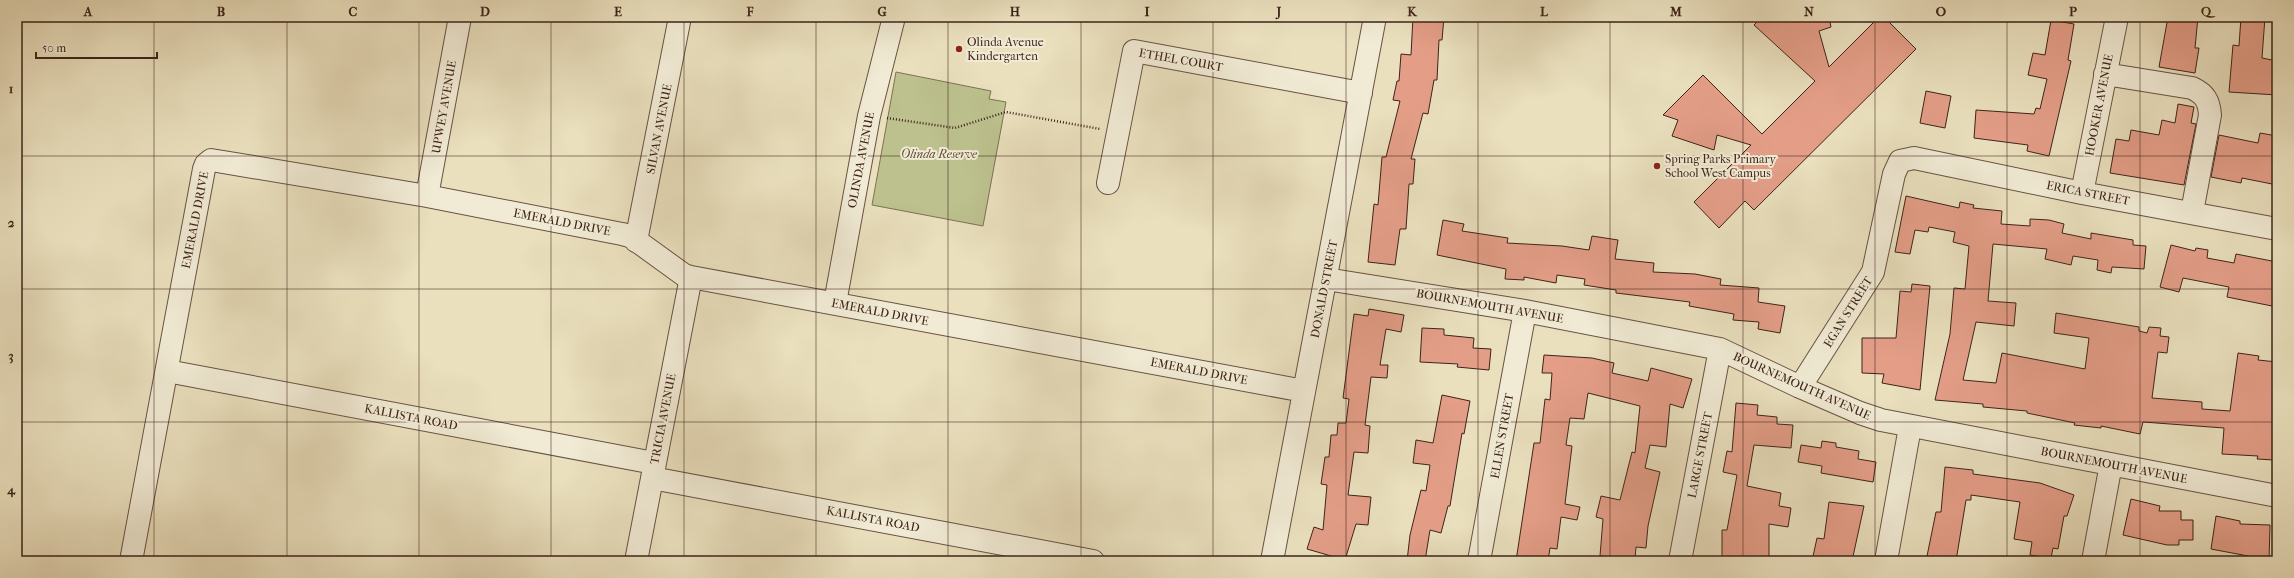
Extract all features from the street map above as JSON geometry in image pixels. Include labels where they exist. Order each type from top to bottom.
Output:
[{"type":"street","name":"UPWEY AVENUE","points":[[427,196],[460,17]]},
{"type":"street","name":"SILVAN AVENUE","points":[[636,241],[680,17]]},
{"type":"street","name":"OLINDA AVENUE","points":[[835,304],[869,116],[894,17]]},
{"type":"street","name":"DONALD STREET","points":[[1272,561],[1375,17]]},
{"type":"street","name":"HOOKER AVENUE","points":[[2082,193],[2117,17]]},
{"type":"street","name":"ETHEL COURT","points":[[1108,183],[1134,51],[1361,93]]},
{"type":"street","points":[[2105,74],[2192,88],[2200,92],[2208,100],[2210,115],[2192,212]]},
{"type":"street","name":"ERICA STREET","points":[[1900,161],[1914,158],[2082,193],[2192,212],[2277,229]]},
{"type":"street","name":"EMERALD DRIVE","points":[[131,561],[204,169],[206,164],[211,160],[427,196],[622,234],[636,241],[684,275],[691,277],[1304,391]]},
{"type":"street","name":"EGAN STREET","points":[[1800,387],[1873,272],[1894,174],[1900,161]]},
{"type":"street","name":"TRICIA AVENUE","points":[[636,561],[691,277]]},
{"type":"street","name":"BOURNEMOUTH AVENUE","points":[[1326,279],[1525,311],[1720,349],[1800,387],[1860,413],[1910,427],[2277,496]]},
{"type":"street","name":"ELLEN STREET","points":[[1479,561],[1525,311]]},
{"type":"street","name":"LARGE STREET","points":[[1680,561],[1720,349]]},
{"type":"street","name":"KALLISTA ROAD","points":[[167,371],[1093,561]]},
{"type":"street","points":[[1886,561],[1910,427]]},
{"type":"street","points":[[2093,561],[2111,464]]},
{"type":"path","points":[[869,116],[955,128],[1006,112],[1118,132]]},
{"type":"green space","name":"Olinda Reserve","points":[[896,72],[991,91],[989,99],[1006,102],[983,226],[872,205]]},
{"type":"building","points":[[1413,17],[1444,17],[1442,40],[1439,40],[1437,80],[1434,80],[1428,114],[1423,113],[1411,159],[1415,159],[1413,184],[1409,184],[1406,229],[1400,229],[1395,265],[1368,262],[1374,204],[1378,205],[1382,157],[1386,157],[1400,101],[1393,100],[1397,81],[1399,81],[1401,54],[1411,55]]},
{"type":"building","points":[[1762,17],[1829,17],[1831,27],[1819,31],[1829,67],[1879,17],[1884,17],[1916,49],[1754,210],[1745,201],[1719,228],[1694,202],[1751,145],[1717,135],[1714,150],[1672,136],[1678,120],[1663,115],[1703,75],[1762,134],[1815,81],[1754,25]]},
{"type":"building","points":[[2168,17],[2198,17],[2195,48],[2199,48],[2195,73],[2159,67]]},
{"type":"building","points":[[2241,17],[2265,17],[2262,58],[2277,61],[2277,95],[2229,92],[2233,45],[2239,46]]},
{"type":"building","points":[[2051,20],[2074,24],[2068,60],[2071,61],[2049,156],[2027,151],[2028,145],[1974,138],[1976,110],[2034,114],[2036,108],[2040,109],[2047,79],[2028,75],[2033,53],[2045,55]]},
{"type":"building","points":[[1926,91],[1951,96],[1945,128],[1920,123]]},
{"type":"building","points":[[2178,104],[2194,107],[2191,123],[2196,124],[2184,185],[2110,173],[2116,139],[2129,141],[2131,130],[2159,135],[2162,120],[2175,123]]},
{"type":"building","points":[[2260,133],[2277,136],[2277,185],[2242,178],[2241,183],[2211,177],[2219,135],[2258,143]]},
{"type":"building","points":[[1906,196],[1959,208],[1960,202],[1974,205],[1973,208],[2002,211],[2001,224],[2030,226],[2030,219],[2049,220],[2064,224],[2062,233],[2091,239],[2091,233],[2133,240],[2133,245],[2146,246],[2144,269],[2112,267],[2111,273],[2097,270],[2098,260],[2073,256],[2071,265],[2045,259],[2047,249],[1993,244],[1988,301],[2016,303],[2014,326],[1976,322],[1963,380],[1996,383],[2002,353],[2085,369],[2089,338],[2054,333],[2056,313],[2139,327],[2139,331],[2147,333],[2149,327],[2161,328],[2160,336],[2169,337],[2167,353],[2158,352],[2152,398],[2202,402],[2202,409],[2230,411],[2238,353],[2259,356],[2258,360],[2277,362],[2274,460],[2257,459],[2258,456],[2222,454],[2224,428],[2143,422],[2140,434],[2101,426],[2101,428],[2074,425],[2075,423],[2027,413],[2027,411],[1983,407],[1983,404],[1935,400],[1950,334],[1954,288],[1965,289],[1969,246],[1953,242],[1955,232],[1929,227],[1928,232],[1915,230],[1910,254],[1895,252]]},
{"type":"building","points":[[1443,220],[1464,224],[1462,231],[1508,238],[1507,243],[1562,246],[1589,250],[1592,236],[1618,240],[1615,259],[1654,263],[1653,272],[1695,274],[1721,279],[1720,285],[1759,288],[1758,302],[1785,306],[1780,333],[1758,329],[1759,322],[1733,320],[1734,314],[1689,306],[1690,302],[1616,293],[1616,290],[1584,285],[1585,279],[1557,275],[1556,283],[1524,277],[1524,280],[1505,279],[1506,269],[1437,255]]},
{"type":"building","points":[[2171,245],[2195,251],[2196,248],[2208,250],[2207,258],[2234,263],[2236,254],[2277,262],[2277,307],[2227,297],[2229,287],[2183,278],[2179,292],[2160,287]]},
{"type":"building","points":[[1912,284],[1930,286],[1920,390],[1882,383],[1884,374],[1862,373],[1862,338],[1896,338],[1900,291],[1911,292]]},
{"type":"building","points":[[1369,309],[1404,315],[1401,332],[1386,329],[1380,365],[1388,365],[1387,378],[1371,377],[1365,425],[1370,426],[1368,453],[1354,452],[1348,495],[1371,497],[1368,525],[1356,524],[1345,560],[1307,549],[1314,527],[1323,530],[1327,485],[1321,484],[1325,457],[1329,457],[1331,435],[1337,435],[1338,423],[1346,423],[1349,399],[1343,398],[1354,314],[1368,316]]},
{"type":"building","points":[[1422,328],[1444,329],[1444,335],[1474,338],[1473,348],[1491,349],[1489,370],[1457,367],[1458,364],[1420,362]]},
{"type":"building","points":[[1544,355],[1592,358],[1614,363],[1612,373],[1648,381],[1651,368],[1692,379],[1683,408],[1670,404],[1666,447],[1650,445],[1645,468],[1660,472],[1648,526],[1646,548],[1636,547],[1635,559],[1600,556],[1603,519],[1596,517],[1601,496],[1620,500],[1632,452],[1635,453],[1640,406],[1588,393],[1584,419],[1570,418],[1566,445],[1572,446],[1565,504],[1580,507],[1577,520],[1561,517],[1557,549],[1550,548],[1548,561],[1516,561],[1534,443],[1540,443],[1545,399],[1550,400],[1552,373],[1542,373]]},
{"type":"building","points":[[1442,395],[1470,401],[1464,434],[1462,433],[1450,506],[1448,506],[1441,533],[1430,530],[1425,561],[1407,561],[1410,535],[1421,490],[1426,491],[1430,465],[1413,463],[1416,440],[1433,443]]},
{"type":"building","points":[[1736,403],[1758,405],[1757,415],[1777,417],[1777,424],[1793,425],[1791,448],[1754,445],[1747,486],[1781,493],[1779,506],[1791,508],[1788,527],[1769,524],[1769,561],[1722,561],[1722,530],[1727,530],[1737,475],[1723,472],[1727,451],[1732,452]]},
{"type":"building","points":[[1822,441],[1836,443],[1836,447],[1859,451],[1858,459],[1876,462],[1873,482],[1821,473],[1822,466],[1798,462],[1801,445],[1821,448]]},
{"type":"building","points":[[1945,467],[1973,470],[1973,474],[2040,483],[2074,495],[2067,516],[2064,516],[2058,549],[2053,548],[2051,558],[2030,555],[2032,542],[2014,539],[2020,502],[1971,495],[1971,500],[1966,500],[1956,561],[1926,561],[1936,512],[1941,512]]},
{"type":"building","points":[[2131,499],[2160,506],[2159,511],[2181,511],[2181,520],[2193,520],[2193,540],[2179,540],[2179,545],[2167,545],[2123,535]]},
{"type":"building","points":[[1829,502],[1864,506],[1852,561],[1812,561],[1817,538],[1824,539]]},
{"type":"building","points":[[2216,516],[2240,521],[2240,524],[2270,525],[2269,561],[2248,561],[2248,556],[2211,549]]},
{"type":"place","name":"Olinda Avenue Kindergarten","points":[[959,49]]},
{"type":"place","name":"Spring Parks Primary School West Campus","points":[[1657,166]]}]
